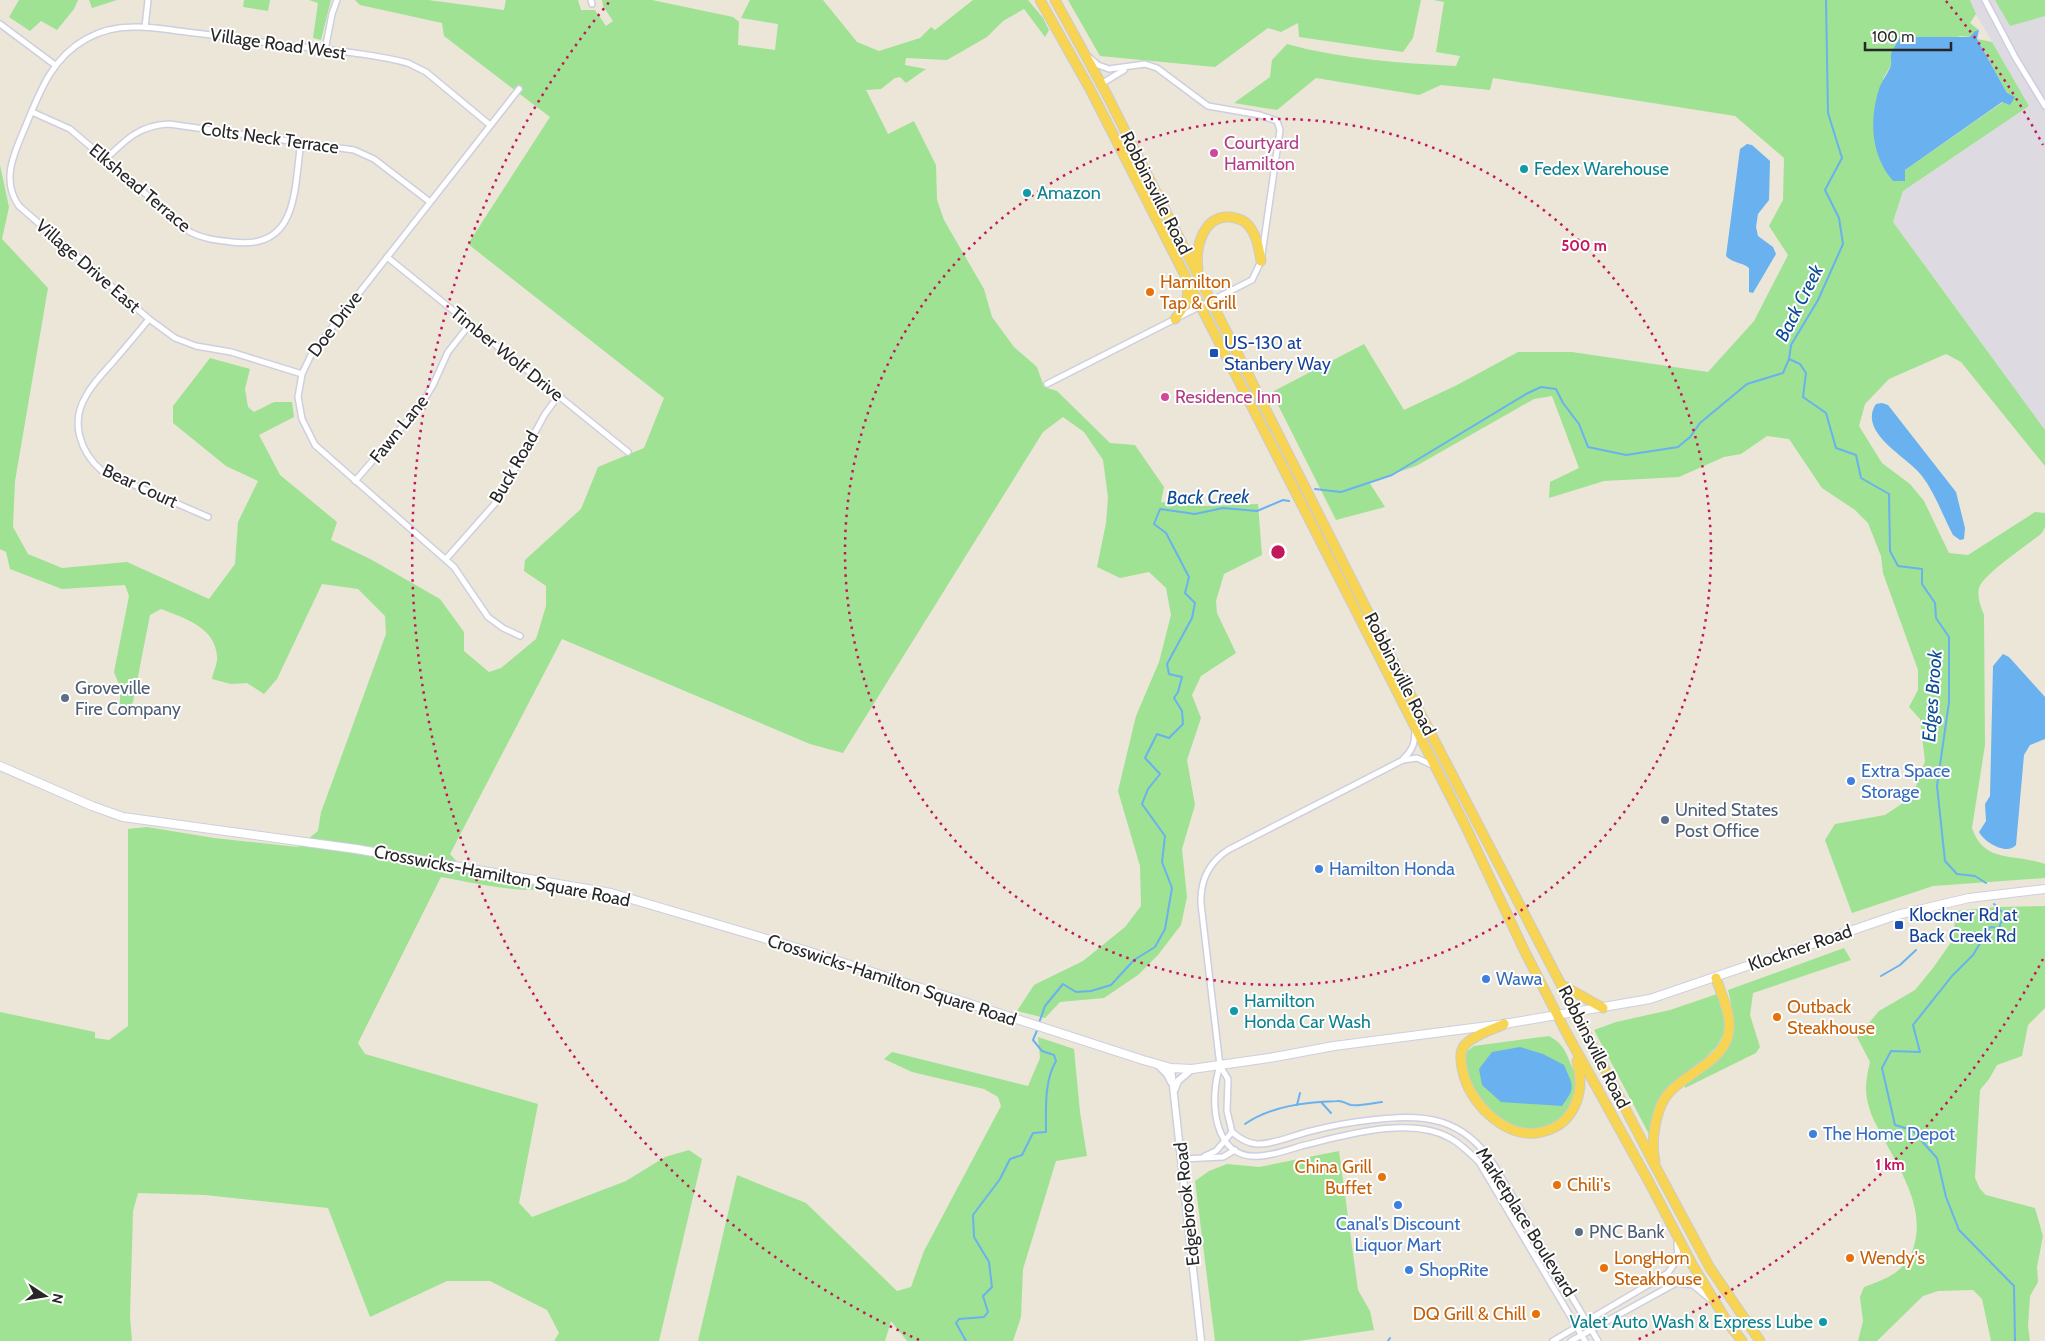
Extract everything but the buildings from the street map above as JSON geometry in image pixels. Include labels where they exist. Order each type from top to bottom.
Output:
[{"type":"highway","name":"Robbinsville Road","points":[[1040,0],[1069,50],[1490,874],[1524,950],[1572,1044],[1716,1304],[1742,1341]]},
{"type":"highway","name":"Robbinsville Road","points":[[1055,0],[1086,54],[1446,764],[1657,1170],[1710,1268],[1734,1306],[1760,1341]]},
{"type":"highway","points":[[1069,50],[1091,80],[1101,84]]},
{"type":"highway","points":[[1200,279],[1196,257],[1198,245],[1211,224],[1224,217],[1239,219],[1249,227],[1256,241],[1261,261]]},
{"type":"highway","points":[[1175,319],[1187,302],[1188,282]]},
{"type":"highway","points":[[1414,728],[1424,737],[1437,759],[1446,764]]},
{"type":"highway","points":[[1657,1170],[1653,1136],[1657,1113],[1666,1097],[1678,1084],[1715,1056],[1725,1044],[1729,1030],[1728,1017],[1716,978]]},
{"type":"highway","points":[[1561,984],[1604,1008]]},
{"type":"highway","points":[[1504,1024],[1464,1046],[1461,1064],[1464,1078],[1475,1100],[1494,1120],[1523,1132],[1535,1134],[1558,1126],[1577,1103],[1582,1082],[1572,1044]]},
{"type":"main road","name":"Crosswicks-Hamilton Square Road","points":[[0,766],[92,806],[132,818],[356,849],[611,894],[804,950],[1033,1026],[1171,1068],[1192,1069],[1220,1066]]},
{"type":"main road","name":"Klockner Road","points":[[1557,1015],[1650,999],[1912,912],[1988,895],[2045,889]]},
{"type":"main road","points":[[1220,1066],[1334,1046],[1504,1024],[1557,1015]]},
{"type":"street","points":[[145,27],[148,0]]},
{"type":"street","points":[[325,50],[332,14],[337,0]]},
{"type":"street","points":[[1985,0],[2015,57],[2045,106]]},
{"type":"street","points":[[0,24],[55,66]]},
{"type":"street","name":"Village Road West","points":[[55,66],[76,46],[98,34],[121,28],[145,27],[325,50],[398,61],[417,67],[426,72],[490,125]]},
{"type":"street","points":[[1047,384],[1252,280],[1261,261],[1280,130],[1277,121],[1208,106],[1157,68],[1145,64],[1109,69],[1098,65],[1086,54]]},
{"type":"street","name":"Village Drive East","points":[[55,66],[44,82],[9,170],[9,186],[15,200],[22,209],[165,332],[185,343],[231,352],[302,374]]},
{"type":"street","points":[[1101,84],[1128,67]]},
{"type":"street","name":"Doe Drive","points":[[519,89],[312,353],[302,374],[298,397],[305,428],[323,453],[446,559],[460,574],[488,617],[503,628],[520,636]]},
{"type":"street","name":"Elkshead Terrace","points":[[32,112],[70,129],[197,235],[252,243],[274,235],[288,218],[301,141]]},
{"type":"street","name":"Colts Neck Terrace","points":[[106,159],[132,134],[160,124],[301,141],[343,147],[364,154],[430,202]]},
{"type":"street","name":"Timber Wolf Drive","points":[[387,257],[628,452]]},
{"type":"street","name":"Bear Court","points":[[149,319],[84,397],[78,424],[81,441],[90,458],[102,471],[208,517]]},
{"type":"street","name":"Fawn Lane","points":[[355,481],[421,405],[433,385],[448,352],[470,324]]},
{"type":"street","name":"Buck Road","points":[[446,559],[498,500],[545,414],[559,395]]},
{"type":"street","points":[[1403,760],[1415,742],[1414,728]]},
{"type":"street","points":[[1205,1156],[1216,1151],[1232,1132],[1227,1111],[1228,1079],[1220,1066],[1201,904],[1202,884],[1211,865],[1228,850],[1403,760],[1417,758],[1434,766]]},
{"type":"street","points":[[1157,1064],[1167,1074],[1172,1086]]},
{"type":"street","name":"Marketplace Boulevard","points":[[1220,1066],[1215,1081],[1217,1125],[1225,1141],[1243,1154],[1260,1156],[1338,1137],[1407,1128],[1422,1128],[1449,1137],[1465,1148],[1479,1162],[1585,1341]]},
{"type":"street","name":"Edgebrook Road","points":[[1171,1068],[1201,1341]]},
{"type":"street","points":[[1174,1098],[1178,1081],[1192,1069]]},
{"type":"street","name":"Marketplace Boulevard","points":[[1232,1132],[1247,1142],[1256,1144],[1336,1125],[1386,1118],[1426,1117],[1456,1127],[1478,1144],[1487,1154],[1598,1341]]},
{"type":"street","points":[[1182,1159],[1205,1156],[1223,1157],[1235,1150]]},
{"type":"street","points":[[1553,1341],[1668,1272],[1678,1258],[1679,1251],[1676,1232]]},
{"type":"street","points":[[1571,1341],[1676,1283],[1682,1282],[1693,1285],[1716,1304]]},
{"type":"shaded area","points":[[1970,0],[2045,0],[2045,430],[1893,222],[1903,191],[2029,106],[1976,14]]},
{"type":"green space","points":[[19,0],[78,0],[74,9],[57,30],[41,21],[30,31],[9,17]]},
{"type":"green space","points":[[89,0],[117,0],[92,8]]},
{"type":"green space","points":[[244,0],[270,0],[268,11],[243,7]]},
{"type":"green space","points":[[309,0],[331,0],[321,40],[313,38],[318,3]]},
{"type":"green space","points":[[355,0],[428,0],[504,10],[506,0],[578,0],[581,10],[595,10],[606,26],[613,21],[603,6],[602,0],[652,0],[733,17],[739,22],[738,45],[775,50],[778,24],[741,18],[750,0],[823,0],[857,42],[879,51],[920,38],[931,27],[935,30],[973,0],[1028,0],[1043,18],[1049,30],[1045,37],[1024,9],[1003,21],[987,37],[947,60],[906,58],[905,65],[926,69],[906,83],[900,77],[895,78],[881,89],[866,90],[888,134],[914,121],[936,165],[937,200],[944,220],[984,289],[992,317],[1014,347],[1037,367],[1044,387],[1057,391],[1110,443],[1135,445],[1164,487],[1161,502],[1203,506],[1258,504],[1262,555],[1224,574],[1216,601],[1217,613],[1236,653],[1201,676],[1192,695],[1201,718],[1187,760],[1195,805],[1182,849],[1187,897],[1181,925],[1158,955],[1138,975],[1104,998],[1060,1002],[1045,1018],[1017,1011],[1034,985],[1083,961],[1125,927],[1141,906],[1140,866],[1118,791],[1136,716],[1159,662],[1171,615],[1166,588],[1149,572],[1120,578],[1097,567],[1106,523],[1108,497],[1103,460],[1084,432],[1063,417],[1043,432],[843,753],[810,744],[562,639],[450,854],[465,871],[548,887],[526,890],[512,889],[441,877],[358,1043],[365,1054],[538,1104],[519,1203],[532,1217],[626,1181],[665,1157],[689,1150],[702,1159],[659,1341],[554,1341],[559,1333],[547,1310],[490,1281],[447,1281],[370,1317],[328,1208],[205,1195],[138,1193],[133,1211],[130,1316],[132,1341],[0,1341],[0,1012],[95,1032],[95,1038],[109,1040],[128,1026],[128,829],[147,827],[214,838],[298,847],[318,831],[321,812],[386,634],[385,616],[358,589],[322,584],[277,679],[264,694],[247,683],[231,684],[212,679],[217,659],[215,646],[211,638],[197,625],[161,609],[150,615],[133,702],[128,710],[120,708],[120,687],[114,672],[129,596],[125,585],[62,589],[10,569],[6,552],[0,549],[0,165],[9,207],[2,239],[48,288],[15,481],[13,527],[28,554],[62,568],[127,562],[209,599],[235,564],[238,522],[258,481],[226,466],[173,423],[173,406],[210,358],[250,369],[245,389],[248,407],[254,412],[274,402],[292,402],[294,417],[259,435],[280,475],[337,522],[331,540],[372,560],[440,599],[464,632],[464,651],[489,672],[501,668],[536,639],[546,606],[546,586],[524,571],[525,560],[581,509],[598,467],[644,448],[664,398],[468,244],[550,117],[444,36],[442,23],[360,5]]},
{"type":"green space","points":[[1068,0],[1421,0],[1413,38],[1403,52],[1299,37],[1298,23],[1281,32],[1268,28],[1215,67],[1100,56]]},
{"type":"green space","points":[[1433,0],[1970,0],[1976,14],[1970,23],[1979,30],[1975,31],[1971,37],[1960,36],[1892,63],[1883,79],[1905,180],[1905,170],[2003,102],[2007,93],[1977,39],[1992,42],[2029,106],[1903,191],[1893,222],[2045,430],[2045,466],[1961,362],[1946,354],[1889,379],[1865,404],[1859,426],[1882,463],[1910,484],[1924,501],[1949,553],[1968,555],[2035,512],[2045,513],[2045,527],[2042,533],[1997,567],[1982,582],[1979,588],[1979,598],[1984,615],[1985,745],[1972,828],[1977,839],[1992,852],[2045,864],[2045,878],[1933,886],[1852,913],[1825,840],[1835,824],[1885,815],[1912,797],[1925,761],[1920,719],[1909,707],[1918,690],[1918,670],[1883,573],[1881,556],[1868,523],[1855,510],[1822,488],[1789,439],[1767,436],[1741,454],[1724,457],[1679,477],[1604,481],[1549,498],[1550,482],[1579,468],[1552,396],[1534,399],[1416,466],[1369,482],[1385,507],[1336,520],[1273,395],[1274,391],[1364,344],[1404,410],[1457,385],[1518,352],[1572,352],[1708,372],[1754,321],[1788,255],[1769,226],[1783,200],[1784,158],[1735,116],[1493,78],[1490,90],[1441,85],[1419,95],[1316,78],[1277,110],[1234,103],[1270,77],[1272,60],[1287,44],[1349,57],[1456,66],[1460,56],[1436,52],[1444,2]]},
{"type":"green space","points":[[1995,0],[2045,0],[2045,16],[2010,26]]},
{"type":"green space","points":[[2045,906],[2045,1008],[2028,1025],[2022,1056],[1997,1065],[1980,1090],[1975,1178],[1980,1189],[1986,1195],[2035,1208],[2043,1236],[2037,1267],[2038,1282],[2030,1296],[2028,1326],[2030,1341],[1991,1341],[1982,1299],[1973,1290],[1938,1291],[1923,1296],[1877,1341],[1858,1341],[1863,1321],[1860,1297],[1864,1287],[1890,1276],[1903,1266],[1912,1252],[1917,1227],[1916,1213],[1907,1185],[1875,1123],[1867,1101],[1866,1090],[1870,1062],[1857,1037],[1879,1011],[1915,990],[1933,968],[1954,938],[1955,911],[1997,907]]},
{"type":"green space","points":[[1844,948],[1851,960],[1753,993],[1750,1015],[1760,1047],[1756,1053],[1685,1088],[1685,1082],[1712,1062],[1728,1045],[1732,1035],[1733,1024],[1728,990]]},
{"type":"green space","points":[[1717,994],[1725,1022],[1723,1035],[1717,1046],[1702,1061],[1670,1086],[1650,1136],[1594,1030],[1616,1022],[1670,1010]]},
{"type":"green space","points":[[1549,1036],[1562,1046],[1573,1069],[1577,1085],[1574,1099],[1569,1108],[1554,1123],[1536,1129],[1518,1127],[1501,1119],[1486,1107],[1474,1090],[1467,1072],[1466,1052],[1474,1046]]},
{"type":"green space","points":[[1038,1037],[1074,1049],[1080,1112],[1087,1156],[1056,1161],[1023,1269],[1021,1317],[1013,1341],[907,1341],[891,1321],[885,1341],[698,1341],[737,1175],[806,1203],[897,1291],[911,1287],[924,1251],[1001,1106],[998,1097],[984,1089],[912,1072],[884,1059],[892,1052],[1028,1086],[1040,1058]]},
{"type":"green space","points":[[1339,1151],[1358,1290],[1370,1311],[1374,1330],[1299,1341],[1215,1341],[1195,1181],[1209,1171],[1227,1164],[1259,1167]]},
{"type":"water","points":[[1979,30],[1977,39],[2007,93],[2015,97],[2010,105],[2002,102],[1905,170],[1905,181],[1893,181],[1880,160],[1876,149],[1873,125],[1879,89],[1890,68],[1891,54],[1900,37],[1970,37],[1975,31]]},
{"type":"water","points":[[1747,144],[1752,145],[1770,161],[1769,200],[1758,214],[1756,227],[1758,236],[1773,247],[1776,254],[1753,293],[1749,292],[1749,268],[1726,256],[1740,149]]},
{"type":"water","points":[[1876,404],[1888,405],[1956,492],[1965,528],[1964,539],[1960,540],[1953,535],[1935,497],[1922,476],[1879,435],[1873,425],[1872,415]]},
{"type":"water","points":[[2003,654],[2009,657],[2045,697],[2045,739],[2030,745],[2024,755],[2016,845],[2007,849],[1996,846],[1986,840],[1979,832],[1986,821],[1985,804],[1990,796],[1993,666]]},
{"type":"water","points":[[1520,1047],[1543,1054],[1564,1065],[1572,1086],[1562,1106],[1501,1102],[1482,1085],[1479,1069],[1492,1052]]},
{"type":"waterway","name":"Back Creek","points":[[1315,489],[1341,492],[1392,475],[1526,394],[1541,387],[1556,389],[1563,403],[1579,424],[1588,447],[1626,455],[1678,447],[1690,437],[1700,423],[1747,384],[1783,373],[1789,359],[1791,345],[1818,300],[1843,244],[1839,218],[1825,190],[1842,158],[1828,113],[1826,0]]},
{"type":"waterway","name":"Edges Brook","points":[[1789,359],[1800,364],[1806,373],[1803,397],[1826,413],[1836,448],[1856,455],[1861,478],[1889,494],[1890,551],[1898,566],[1922,569],[1922,584],[1935,603],[1936,618],[1949,637],[1949,702],[1937,786],[1945,861],[1957,874],[1975,876],[1986,883]]},
{"type":"waterway","name":"Back Creek","points":[[1039,1023],[1045,1006],[1063,984],[1076,992],[1091,991],[1111,985],[1134,960],[1155,947],[1165,929],[1172,888],[1162,862],[1165,836],[1142,804],[1148,789],[1160,774],[1145,758],[1157,734],[1169,738],[1183,724],[1182,711],[1174,698],[1178,692],[1182,677],[1169,674],[1167,664],[1192,618],[1195,603],[1185,593],[1189,577],[1166,533],[1154,524],[1160,509],[1195,514],[1223,508],[1257,511],[1283,500],[1289,501]]},
{"type":"waterway","name":"Edges Brook","points":[[1994,904],[2004,914],[1999,928],[1990,927],[1973,955],[1952,976],[1913,1025],[1920,1052],[1891,1051],[1882,1068],[1895,1125],[1912,1130],[1937,1158],[1946,1197],[1959,1230],[2014,1286],[2015,1341]]},
{"type":"waterway","points":[[1881,976],[1900,965],[1916,950]]},
{"type":"waterway","name":"Back Creek","points":[[966,1341],[956,1323],[959,1319],[984,1317],[988,1312],[983,1296],[992,1287],[989,1262],[974,1237],[973,1215],[1000,1179],[1010,1159],[1022,1155],[1033,1133],[1046,1132],[1049,1077],[1056,1061],[1054,1055],[1042,1051],[1033,1040],[1038,1028]]},
{"type":"waterway","points":[[1297,1105],[1300,1093]]},
{"type":"waterway","points":[[1245,1124],[1277,1109],[1313,1102],[1339,1101],[1351,1105],[1382,1102]]},
{"type":"waterway","points":[[1321,1102],[1331,1113]]},
{"type":"place","name":"Courtyard Hamilton","points":[[1214,153]]},
{"type":"place","name":"Fedex Warehouse","points":[[1524,169]]},
{"type":"place","name":"Amazon","points":[[1027,193]]},
{"type":"place","name":"Hamilton Tap & Grill","points":[[1150,292]]},
{"type":"place","name":"US-130 at Stanbery Way","points":[[1214,353]]},
{"type":"place","name":"Residence Inn","points":[[1165,397]]},
{"type":"place","name":"Groveville Fire Company","points":[[65,698]]},
{"type":"place","name":"Extra Space Storage","points":[[1851,781]]},
{"type":"place","name":"United States Post Office","points":[[1665,820]]},
{"type":"place","name":"Hamilton Honda","points":[[1319,869]]},
{"type":"place","name":"Klockner Rd at Back Creek Rd","points":[[1899,925]]},
{"type":"place","name":"Wawa","points":[[1486,979]]},
{"type":"place","name":"Hamilton Honda Car Wash","points":[[1234,1011]]},
{"type":"place","name":"Outback Steakhouse","points":[[1777,1017]]},
{"type":"place","name":"The Home Depot","points":[[1813,1134]]},
{"type":"place","name":"China Grill Buffet","points":[[1382,1177]]},
{"type":"place","name":"Chili's","points":[[1557,1185]]},
{"type":"place","name":"Canal's Discount Liquor Mart","points":[[1398,1205]]},
{"type":"place","name":"PNC Bank","points":[[1579,1232]]},
{"type":"place","name":"Wendy's","points":[[1850,1258]]},
{"type":"place","name":"LongHorn Steakhouse","points":[[1604,1268]]},
{"type":"place","name":"ShopRite","points":[[1409,1270]]},
{"type":"place","name":"DQ Grill & Chill","points":[[1536,1314]]},
{"type":"place","name":"Valet Auto Wash & Express Lube","points":[[1823,1322]]}]
